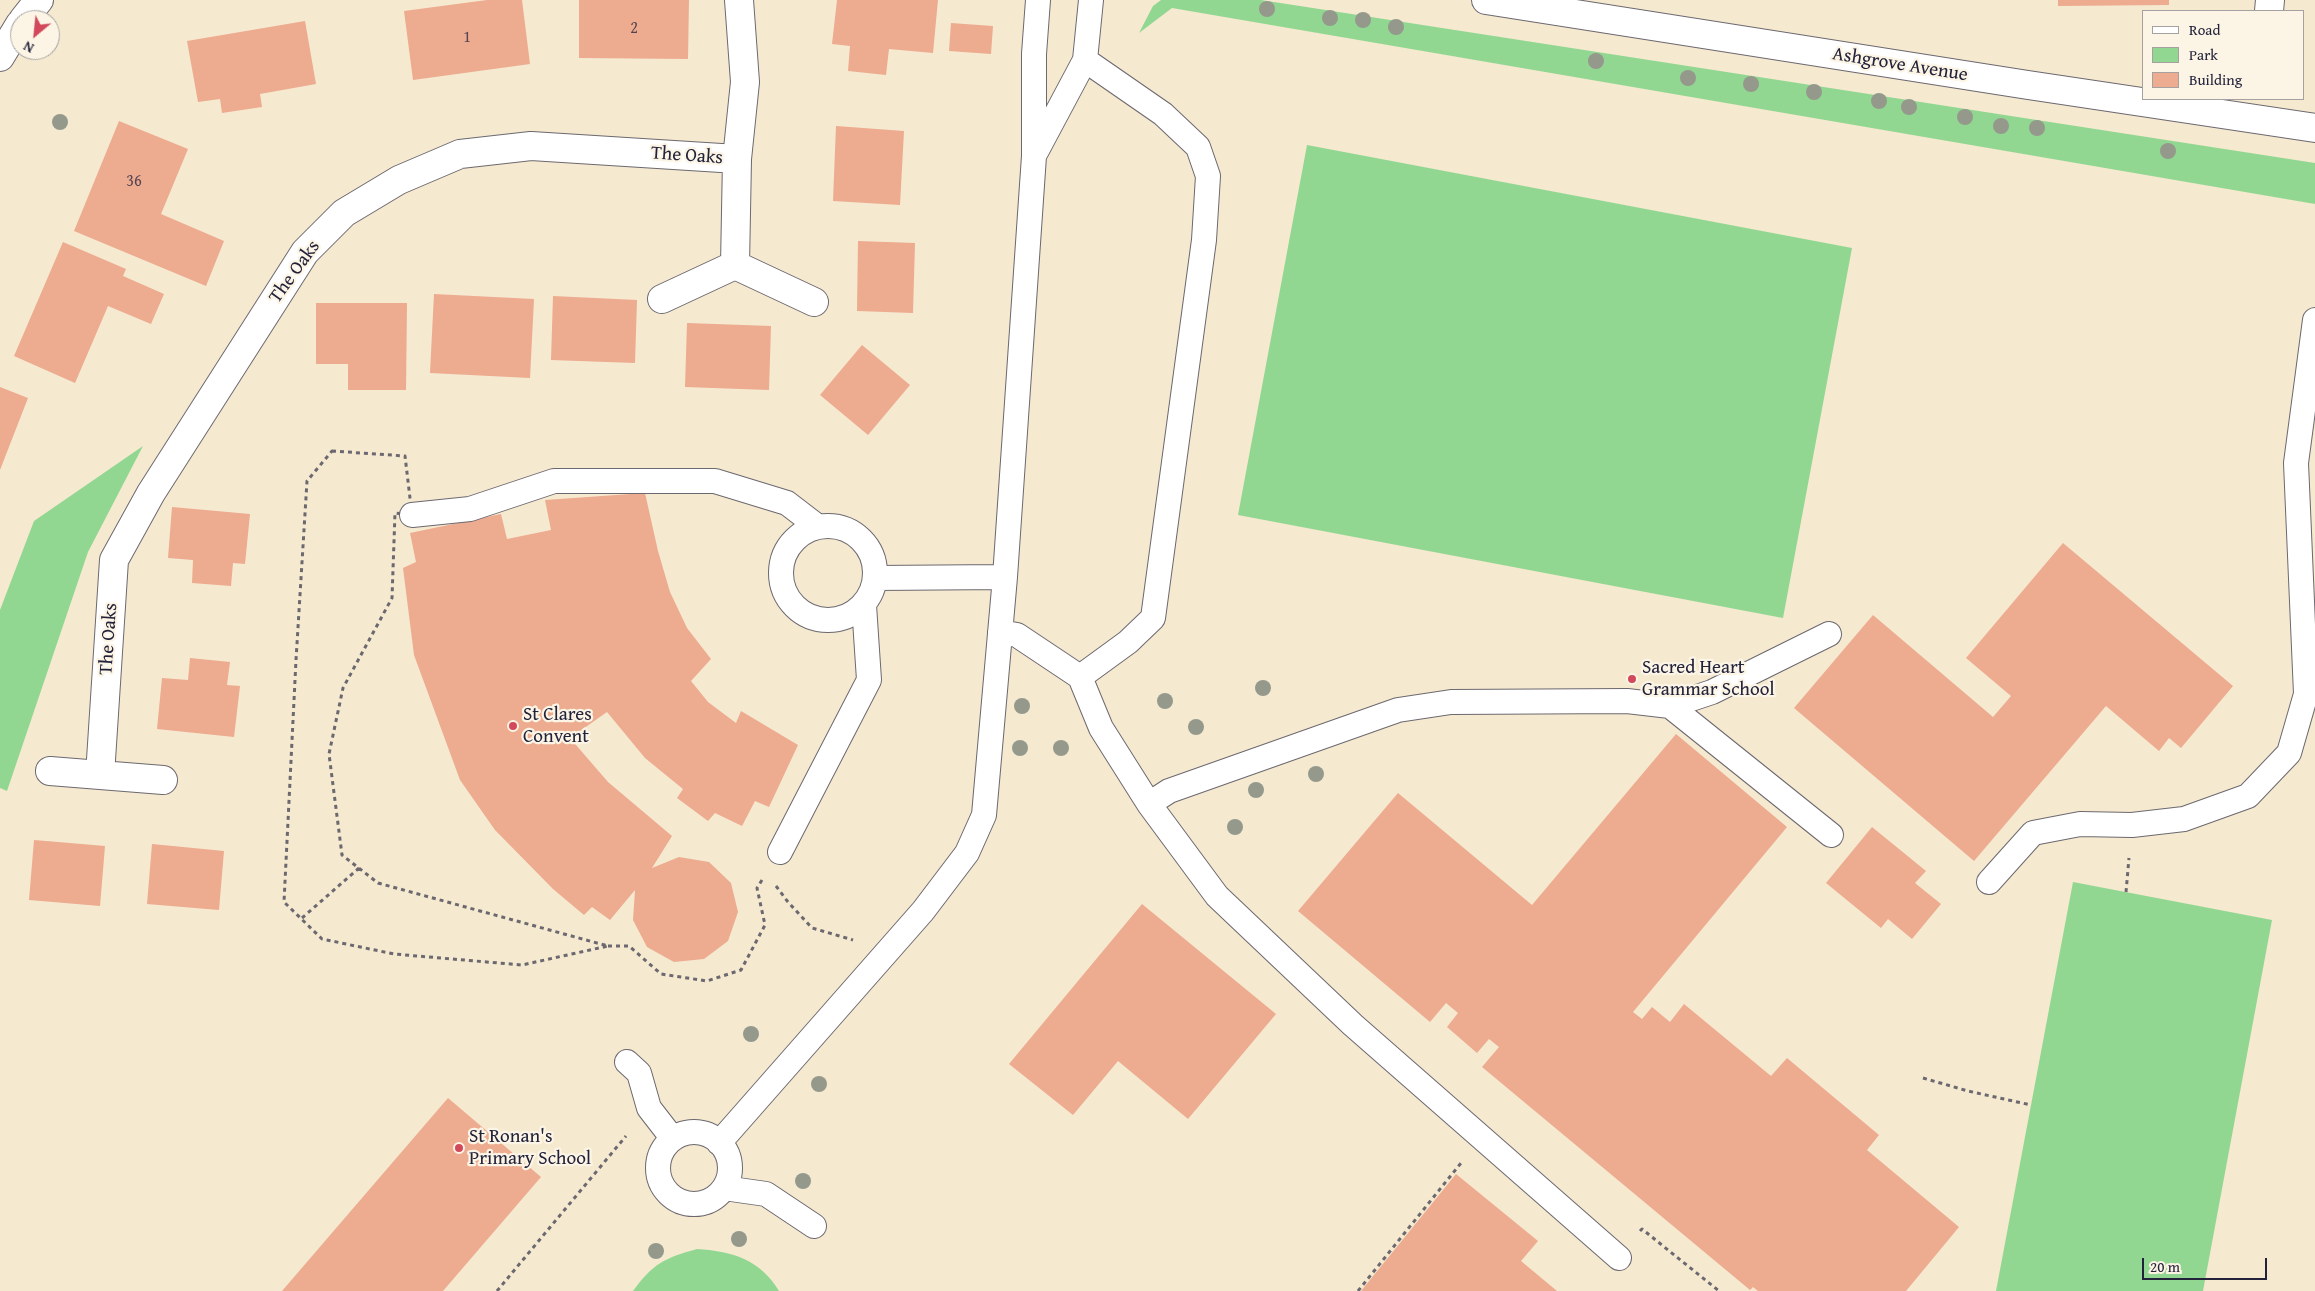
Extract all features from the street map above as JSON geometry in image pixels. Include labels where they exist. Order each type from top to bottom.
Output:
[{"type":"street","points":[[31,10],[39,0]]},
{"type":"street","name":"The Oaks","points":[[100,775],[114,560],[151,493],[305,252],[344,213],[400,180],[460,154],[531,146],[738,159],[745,82],[739,0]]},
{"type":"street","name":"Ashgrove Avenue","points":[[1486,0],[2142,93]]},
{"type":"street","points":[[0,57],[10,40]]},
{"type":"street","name":"Ashgrove Avenue","points":[[2192,100],[2256,109],[2315,128]]},
{"type":"street","points":[[735,265],[738,159]]},
{"type":"street","points":[[662,299],[735,265]]},
{"type":"street","points":[[735,265],[814,302]]},
{"type":"street","points":[[50,771],[163,780]]},
{"type":"lane","points":[[719,1143],[924,911],[967,853],[984,815],[1005,577],[1034,156],[1034,54],[1038,0]]},
{"type":"lane","points":[[1034,156],[1084,60],[1091,0]]},
{"type":"lane","points":[[1080,677],[1128,642],[1153,618],[1204,240],[1208,176],[1198,148],[1162,114],[1084,60]]},
{"type":"lane","points":[[1989,882],[2033,833],[2080,824],[2132,825],[2184,819],[2248,796],[2289,752],[2306,694],[2296,463],[2315,320]]},
{"type":"lane","points":[[412,515],[470,509],[554,481],[715,481],[787,503],[817,526],[847,529],[862,542],[869,549],[875,578],[864,605],[869,680],[780,852]]},
{"type":"lane","points":[[817,526],[792,541],[782,562],[780,569],[786,598],[809,617],[838,620],[864,605]]},
{"type":"lane","points":[[875,578],[1005,577]]},
{"type":"lane","points":[[1000,632],[1017,635],[1080,677],[1101,728],[1149,804],[1217,896],[1353,1025],[1619,1258]]},
{"type":"lane","points":[[1149,804],[1169,791],[1398,710],[1450,702],[1627,701],[1670,706],[1712,692],[1829,634]]},
{"type":"lane","points":[[1670,706],[1831,835]]},
{"type":"lane","points":[[627,1062],[639,1073],[649,1108],[673,1139]]},
{"type":"lane","points":[[697,1132],[709,1135],[719,1143],[726,1153],[730,1165],[724,1188],[706,1202],[694,1204],[673,1197],[660,1179],[658,1168],[660,1157],[665,1147],[673,1139],[684,1134],[697,1132]]},
{"type":"lane","points":[[724,1188],[766,1194],[814,1226]]},
{"type":"path","points":[[608,946],[378,883],[342,855],[329,754],[343,688],[392,598],[395,513],[412,515],[405,456],[332,451],[307,480],[284,902],[322,939],[394,954],[522,965],[608,946],[629,946],[661,974],[707,981],[741,970],[765,925],[757,888],[780,852]]},
{"type":"path","points":[[780,852],[775,884],[788,902],[812,928],[855,940],[887,953]]},
{"type":"path","points":[[302,918],[359,868]]},
{"type":"path","points":[[1923,1078],[1968,1091],[2031,1105]]},
{"type":"path","points":[[497,1291],[649,1108]]},
{"type":"path","points":[[1358,1291],[1482,1137]]},
{"type":"path","points":[[1619,1258],[1642,1229],[1719,1291]]},
{"type":"green space","points":[[1161,0],[1261,0],[2315,163],[2315,204],[1172,8],[1139,33],[1153,6]]},
{"type":"green space","points":[[1307,145],[1852,248],[1783,618],[1238,515]]},
{"type":"green space","points":[[143,446],[88,552],[7,791],[0,788],[0,610],[34,521]]},
{"type":"green space","points":[[2073,882],[2272,920],[2203,1291],[1996,1291]]},
{"type":"green space","points":[[697,1249],[733,1255],[754,1264],[763,1271],[779,1291],[633,1291],[647,1274],[660,1263]]},
{"type":"building","points":[[487,0],[522,0],[530,64],[413,80],[404,11]]},
{"type":"building","points":[[579,0],[689,0],[688,59],[579,58]]},
{"type":"building","points":[[837,0],[938,0],[933,53],[889,49],[886,75],[848,71],[850,46],[832,44]]},
{"type":"building","points":[[2058,0],[2169,0],[2169,5],[2058,6]]},
{"type":"building","points":[[305,21],[316,84],[260,94],[262,107],[222,113],[220,99],[198,102],[187,41]]},
{"type":"building","points":[[951,23],[993,26],[991,54],[949,51]]},
{"type":"building","points":[[119,121],[188,149],[161,214],[224,241],[206,286],[74,231]]},
{"type":"building","points":[[836,126],[904,131],[900,205],[833,201]]},
{"type":"building","points":[[858,241],[915,243],[913,313],[857,311]]},
{"type":"building","points":[[63,242],[126,269],[123,276],[164,294],[151,324],[108,306],[75,383],[14,356]]},
{"type":"building","points":[[434,294],[534,299],[530,378],[430,373]]},
{"type":"building","points":[[553,296],[637,300],[635,363],[551,360]]},
{"type":"building","points":[[316,303],[407,303],[406,390],[348,390],[348,364],[316,364]]},
{"type":"building","points":[[687,323],[771,326],[769,390],[685,387]]},
{"type":"building","points":[[862,345],[910,385],[868,435],[820,395]]},
{"type":"building","points":[[0,387],[28,398],[0,470]]},
{"type":"building","name":"St Clares Convent","points":[[645,493],[658,551],[670,592],[687,628],[711,659],[691,681],[708,702],[736,723],[741,711],[798,745],[769,807],[755,801],[742,826],[715,813],[708,821],[677,798],[683,789],[645,758],[607,712],[570,738],[608,782],[672,836],[652,868],[679,857],[709,862],[731,883],[738,912],[728,941],[704,959],[674,962],[647,947],[633,920],[635,890],[610,920],[592,907],[584,915],[553,889],[495,830],[460,780],[414,655],[403,568],[416,562],[410,533],[501,514],[507,539],[551,530],[545,500]]},
{"type":"building","points":[[172,507],[250,514],[245,564],[233,563],[231,586],[192,583],[193,560],[168,558]]},
{"type":"building","points":[[2063,543],[2233,686],[2181,748],[2169,738],[2159,751],[2106,706],[1974,861],[1794,708],[1873,615],[1993,717],[2011,696],[1966,658]]},
{"type":"building","points":[[190,658],[230,662],[227,685],[240,686],[234,737],[157,729],[162,678],[188,680]]},
{"type":"building","name":"Sacred Heart Grammar School","points":[[1676,734],[1787,827],[1633,1012],[1642,1019],[1652,1007],[1670,1022],[1684,1004],[1771,1076],[1787,1058],[1879,1135],[1867,1150],[1959,1227],[1906,1291],[1758,1291],[1753,1287],[1750,1290],[1482,1067],[1499,1047],[1489,1039],[1477,1053],[1447,1027],[1458,1013],[1446,1003],[1430,1022],[1298,911],[1398,793],[1532,905]]},
{"type":"building","points":[[1872,827],[1926,871],[1915,883],[1941,904],[1912,939],[1888,919],[1881,928],[1826,883]]},
{"type":"building","points":[[34,840],[105,846],[100,906],[29,900]]},
{"type":"building","points":[[152,844],[224,851],[219,910],[147,904]]},
{"type":"building","points":[[1142,904],[1276,1014],[1188,1119],[1118,1061],[1073,1115],[1009,1064]]},
{"type":"building","name":"St Ronan's Primary School","points":[[448,1098],[541,1177],[443,1291],[282,1291]]},
{"type":"building","points":[[1456,1174],[1538,1241],[1521,1261],[1557,1291],[1361,1291]]},
{"type":"place","name":"Sacred Heart Grammar School","points":[[1632,679]]},
{"type":"place","name":"St Clares Convent","points":[[513,726]]},
{"type":"place","name":"St Ronan's Primary School","points":[[459,1148]]}]
